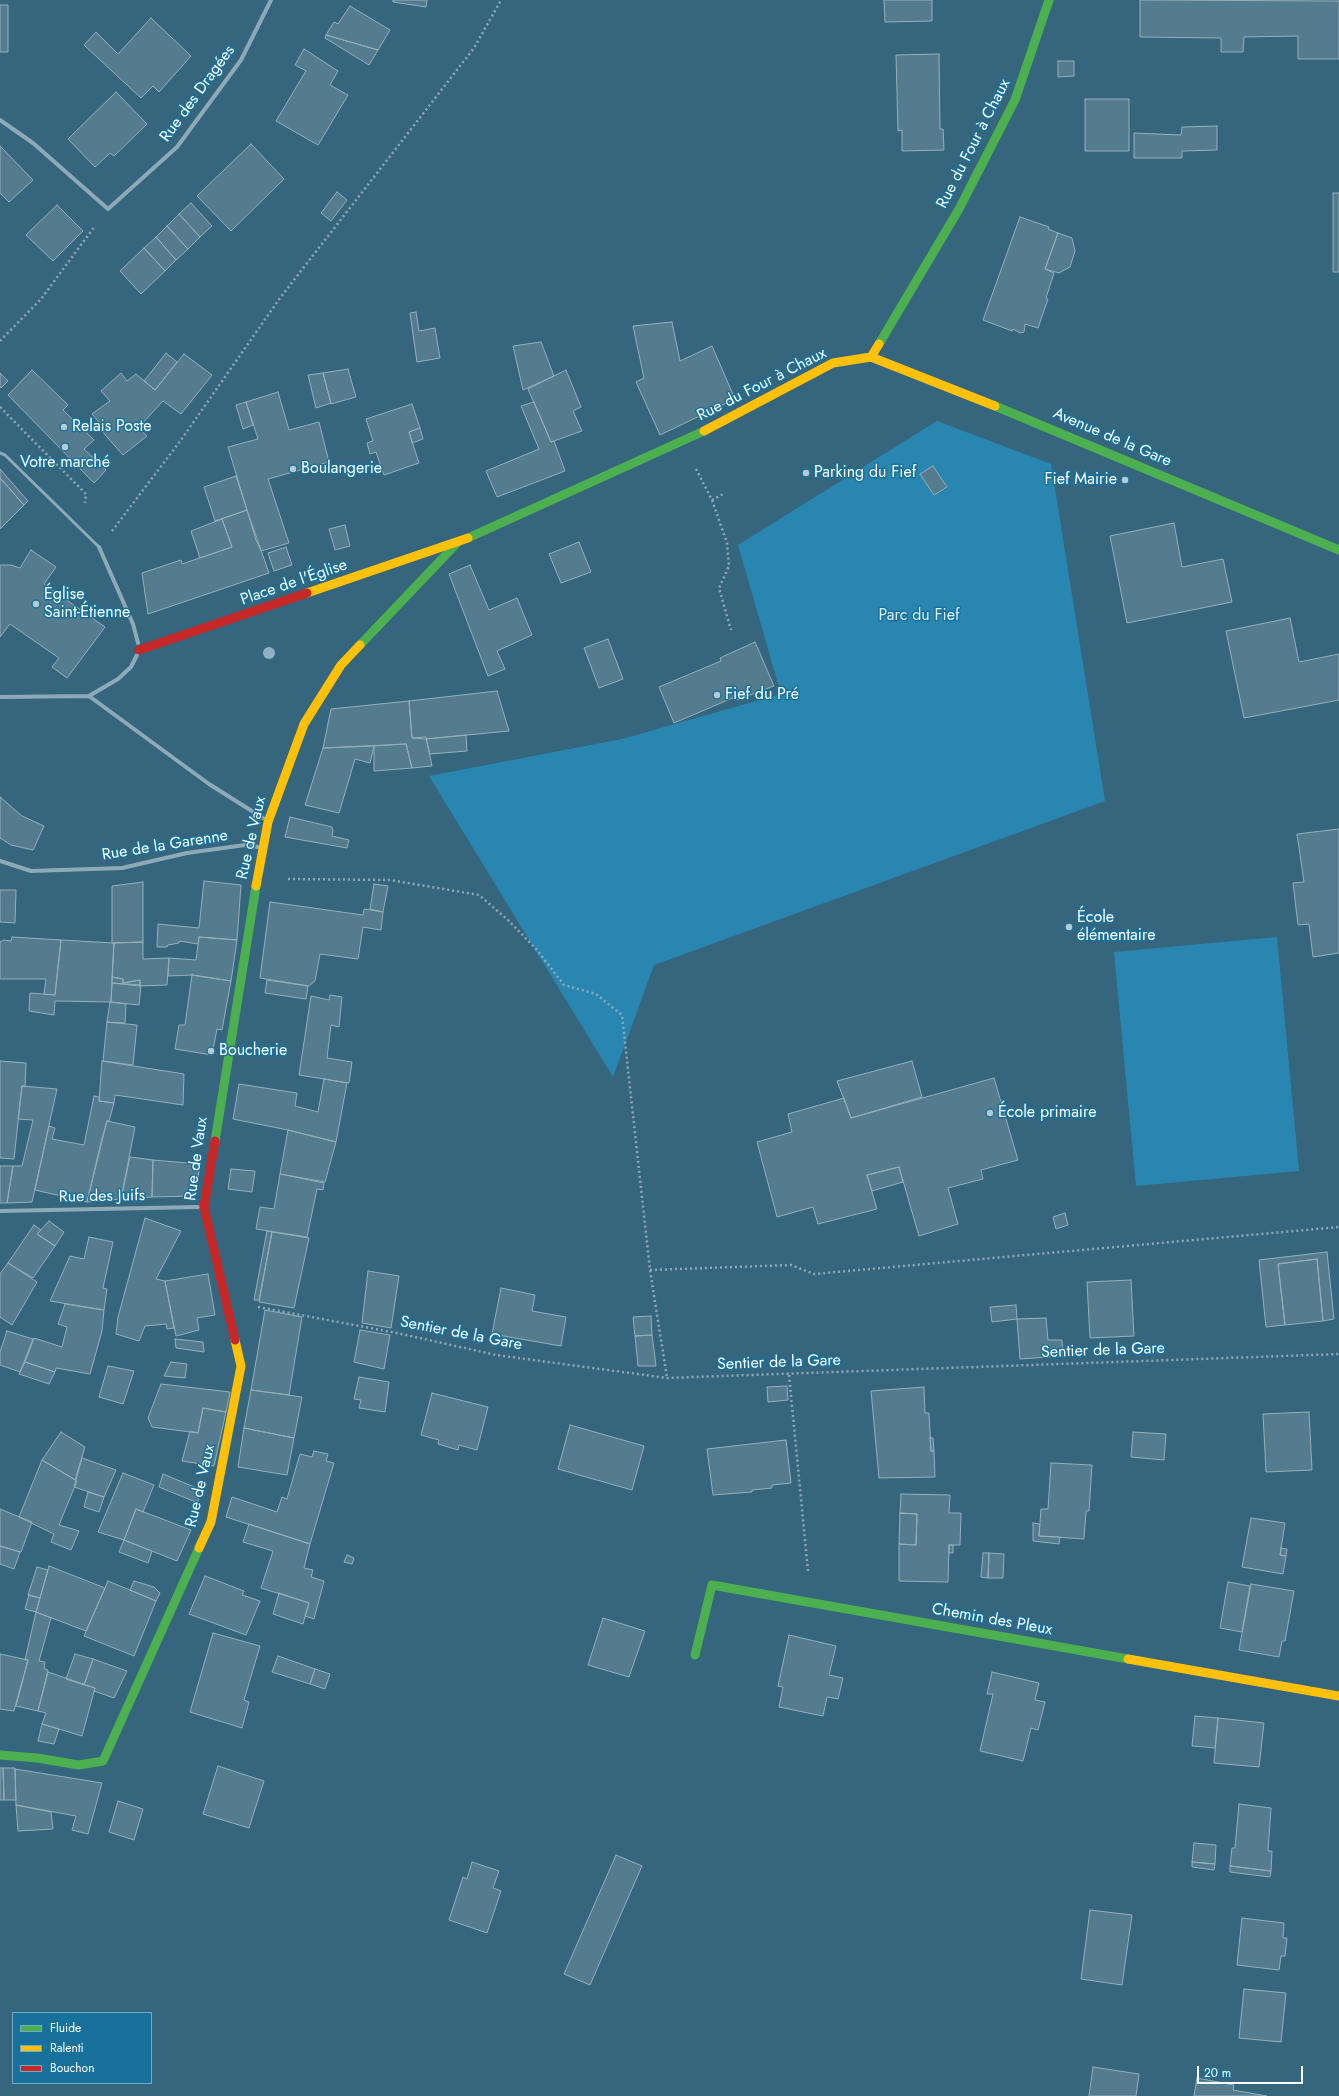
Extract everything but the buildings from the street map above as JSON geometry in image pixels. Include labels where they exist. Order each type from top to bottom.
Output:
[{"type":"street","name":"Rue des Dragées","points":[[108,209],[177,147],[241,60],[271,0]]},
{"type":"street","name":"Rue du Four à Chaux","points":[[458,542],[588,482],[683,442],[833,363],[871,357],[959,209],[1015,100],[1033,51],[1048,0]]},
{"type":"street","points":[[0,120],[33,143],[108,209]]},
{"type":"street","name":"Avenue de la Gare","points":[[871,357],[1025,418],[1339,550]]},
{"type":"street","name":"Place de l'Église","points":[[139,650],[458,542]]},
{"type":"street","name":"Rue de Vaux","points":[[0,1756],[37,1758],[79,1765],[104,1761],[211,1522],[241,1366],[204,1207],[268,822],[304,724],[341,665],[458,542]]},
{"type":"street","points":[[0,697],[89,696],[118,679],[131,667],[139,650],[133,624],[99,547]]},
{"type":"street","points":[[89,696],[209,784],[268,822]]},
{"type":"street","name":"Rue de la Garenne","points":[[0,861],[31,870],[122,868],[187,853],[245,845],[263,848]]},
{"type":"street","name":"Rue des Juifs","points":[[0,1211],[204,1207]]},
{"type":"street","name":"Chemin des Pleux","points":[[695,1655],[712,1585],[1339,1696]]},
{"type":"lane","points":[[0,453],[5,455],[99,547]]},
{"type":"path","points":[[99,547],[181,440],[280,298],[474,48],[501,0]]},
{"type":"path","points":[[0,341],[41,299],[108,209]]},
{"type":"path","points":[[0,407],[86,494],[81,530]]},
{"type":"path","points":[[683,442],[712,500],[727,542],[729,566],[719,588],[731,630]]},
{"type":"path","points":[[712,500],[725,493]]},
{"type":"path","points":[[258,877],[275,879],[390,880],[479,895],[528,940],[564,985],[596,994],[622,1015],[650,1270],[667,1378]]},
{"type":"path","points":[[650,1270],[791,1265],[814,1274],[1339,1227]]},
{"type":"path","name":"Sentier de la Gare","points":[[231,1323],[256,1306],[382,1330],[496,1355],[667,1378],[1339,1354]]},
{"type":"path","points":[[789,1374],[811,1603]]},
{"type":"green space","name":"Parc du Fief","points":[[937,421],[1051,464],[1105,801],[654,965],[613,1077],[429,776],[622,739],[781,694],[738,545]]},
{"type":"green space","points":[[1277,937],[1299,1171],[1136,1186],[1114,952]]},
{"type":"traffic: fast","points":[[879,344],[959,209],[1015,100],[1049,0]]},
{"type":"traffic: fast","points":[[995,406],[1339,550]]},
{"type":"traffic: fast","points":[[468,538],[704,431]]},
{"type":"traffic: fast","points":[[360,645],[458,542]]},
{"type":"traffic: fast","points":[[215,1141],[256,886]]},
{"type":"traffic: fast","points":[[0,1755],[37,1758],[79,1765],[103,1761],[199,1548]]},
{"type":"traffic: fast","points":[[695,1655],[712,1585],[1128,1659]]},
{"type":"traffic: slow","points":[[704,431],[833,363],[871,357],[879,344]]},
{"type":"traffic: slow","points":[[871,357],[995,406]]},
{"type":"traffic: slow","points":[[307,593],[468,538]]},
{"type":"traffic: slow","points":[[256,886],[268,822],[304,724],[341,665],[360,645]]},
{"type":"traffic: slow","points":[[199,1548],[211,1522],[241,1366],[235,1340]]},
{"type":"traffic: slow","points":[[1128,1659],[1339,1696]]},
{"type":"traffic: jam","points":[[139,650],[307,593]]},
{"type":"traffic: jam","points":[[215,1141],[204,1207],[235,1340]]},
{"type":"place","name":"Relais Poste","points":[[64,427]]},
{"type":"place","name":"Votre marché","points":[[65,447]]},
{"type":"place","name":"Boulangerie","points":[[293,469]]},
{"type":"place","name":"Parking du Fief","points":[[806,473]]},
{"type":"place","name":"Fief Mairie","points":[[1125,480]]},
{"type":"place","name":"Église Saint-Étienne","points":[[36,604]]},
{"type":"place","name":"Fief du Pré","points":[[717,695]]},
{"type":"place","name":"École élémentaire","points":[[1069,927]]},
{"type":"place","name":"Boucherie","points":[[211,1051]]},
{"type":"place","name":"École primaire","points":[[990,1113]]}]
